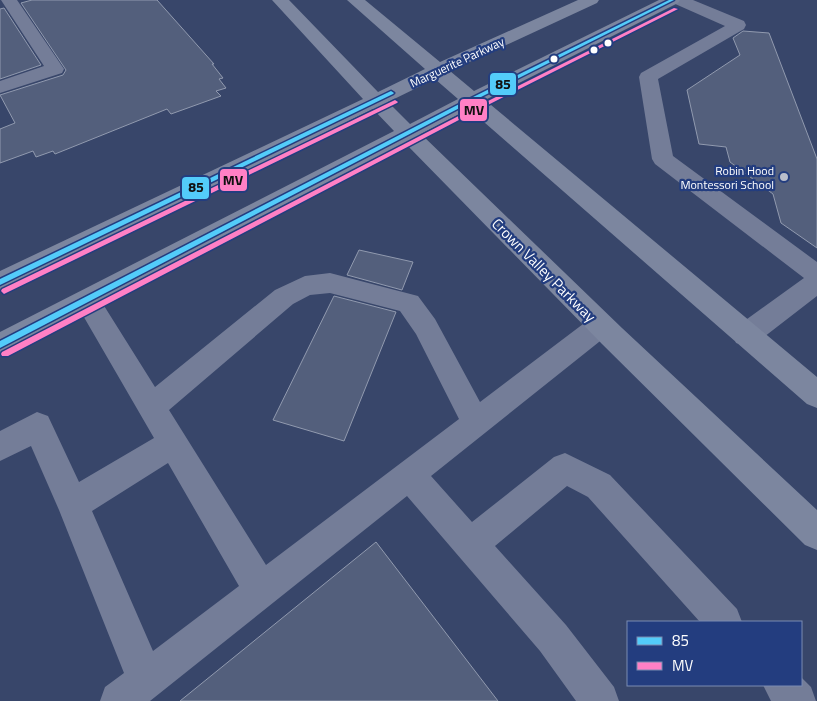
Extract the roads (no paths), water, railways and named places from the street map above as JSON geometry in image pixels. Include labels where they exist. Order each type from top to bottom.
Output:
[{"type":"main road","name":"Crown Valley Parkway","points":[[280,0],[376,101],[600,326],[817,533]]},
{"type":"main road","points":[[355,0],[817,395]]},
{"type":"main road","name":"Marguerite Parkway","points":[[0,282],[437,71],[591,0]]},
{"type":"main road","points":[[0,345],[471,100],[672,0]]},
{"type":"lane","points":[[0,87],[56,69],[9,0]]},
{"type":"lane","points":[[679,0],[738,25],[648,77],[663,159],[817,275]]},
{"type":"lane","points":[[746,334],[817,282]]},
{"type":"lane","points":[[151,407],[284,298],[305,286],[330,283],[409,303],[426,327],[476,423]]},
{"type":"lane","points":[[87,300],[261,590]]},
{"type":"lane","points":[[119,701],[600,326]]},
{"type":"lane","points":[[0,447],[37,426],[73,504],[146,680]]},
{"type":"lane","points":[[73,504],[173,443]]},
{"type":"lane","points":[[470,545],[565,468],[599,486],[723,621]]},
{"type":"lane","points":[[408,475],[553,638],[600,701]]},
{"type":"lane","points":[[783,686],[796,701]]},
{"type":"place","name":"Robin Hood Montessori School","points":[[784,177]]}]
